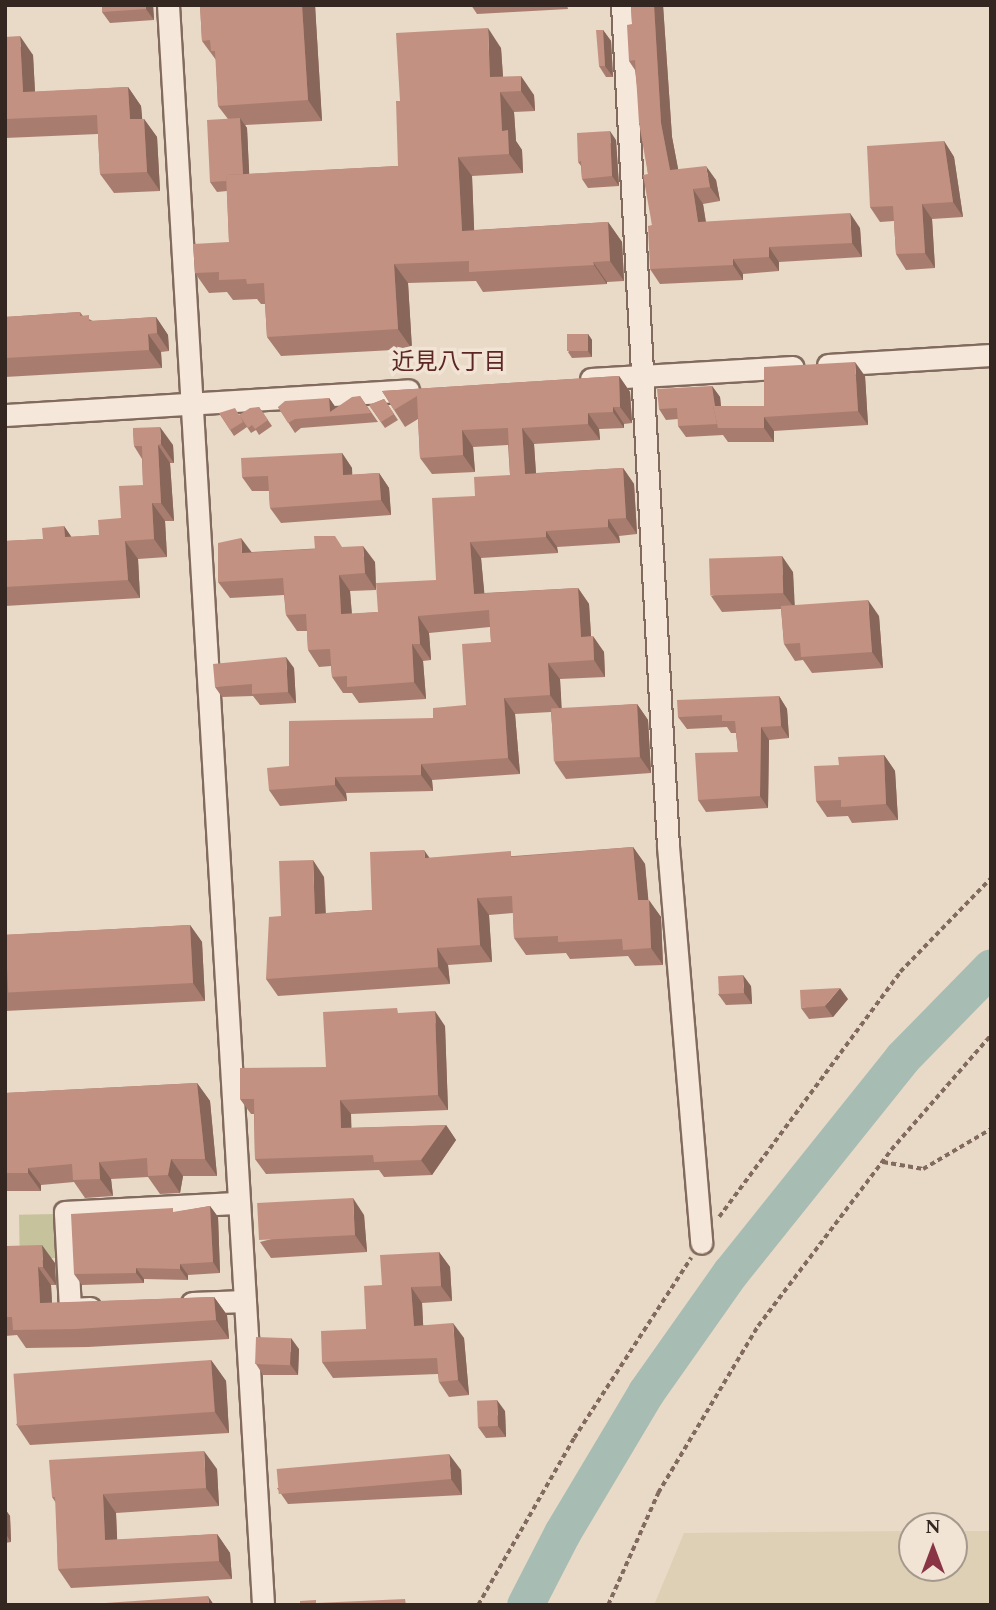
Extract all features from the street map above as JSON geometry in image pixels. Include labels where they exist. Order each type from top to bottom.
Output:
[{"type":"street","points":[[168,5],[263,1605]]},
{"type":"street","points":[[622,5],[668,846],[701,1243]]},
{"type":"street","points":[[574,380],[991,355]]},
{"type":"street","points":[[5,415],[424,389]]},
{"type":"street","points":[[110,1307],[70,1309],[65,1212],[239,1203]]},
{"type":"street","points":[[177,1304],[245,1301]]},
{"type":"path","points":[[478,1605],[574,1438],[701,1243],[901,972],[991,878]]},
{"type":"path","points":[[608,1605],[658,1493],[758,1325],[883,1162],[991,1035]]},
{"type":"path","points":[[883,1162],[923,1169],[991,1129]]},
{"type":"shaded area","points":[[55,1214],[56,1258],[20,1259],[19,1215]]},
{"type":"shaded area","points":[[898,1531],[898,1582],[968,1582],[968,1531],[991,1531],[991,1605],[654,1605],[684,1533]]},
{"type":"building","points":[[102,5],[146,5],[146,9],[102,12]]},
{"type":"building","points":[[200,5],[302,5],[308,100],[218,106],[215,51],[211,51],[210,40],[202,41]]},
{"type":"building","points":[[631,5],[654,5],[661,123],[670,170],[706,166],[710,187],[693,189],[698,222],[850,213],[852,243],[769,247],[769,257],[733,259],[733,265],[650,269],[648,226],[652,225],[643,175],[648,174],[639,123],[635,60],[629,61],[627,25],[632,24]]},
{"type":"building","points":[[488,28],[490,77],[521,76],[521,91],[500,92],[502,131],[508,130],[509,154],[458,157],[462,231],[608,222],[610,261],[593,262],[594,265],[469,272],[469,261],[394,264],[398,329],[267,337],[264,283],[247,284],[246,279],[219,280],[219,272],[195,273],[193,244],[229,242],[226,175],[398,166],[396,101],[400,101],[396,33]]},
{"type":"building","points":[[596,30],[603,30],[605,66],[599,66]]},
{"type":"building","points":[[20,36],[23,92],[128,87],[130,119],[144,119],[147,172],[100,174],[97,115],[5,119],[5,37]]},
{"type":"building","points":[[240,118],[243,174],[226,175],[226,181],[210,182],[207,120]]},
{"type":"building","points":[[610,131],[612,176],[582,179],[581,161],[578,162],[577,133]]},
{"type":"building","points":[[944,141],[953,202],[922,204],[925,253],[896,254],[893,206],[870,207],[867,146]]},
{"type":"building","points":[[80,312],[80,316],[89,315],[89,321],[156,317],[157,333],[148,334],[149,350],[5,358],[5,317]]},
{"type":"building","points":[[567,334],[588,334],[588,351],[567,351]]},
{"type":"building","points":[[855,362],[858,411],[764,417],[764,428],[718,428],[713,406],[764,406],[764,367]]},
{"type":"building","points":[[619,376],[620,407],[613,407],[613,412],[588,413],[588,424],[522,428],[525,474],[623,468],[626,518],[608,519],[608,527],[546,531],[546,537],[470,542],[474,594],[578,588],[581,637],[593,636],[594,660],[548,663],[550,695],[504,698],[508,758],[421,764],[421,775],[335,777],[335,785],[269,790],[267,768],[289,766],[289,721],[433,718],[433,708],[466,705],[462,644],[491,642],[489,610],[418,616],[420,644],[412,644],[414,682],[347,687],[347,676],[332,677],[330,649],[308,650],[306,614],[286,615],[283,578],[218,582],[218,543],[241,538],[242,553],[315,549],[314,536],[335,536],[342,547],[363,546],[365,573],[339,575],[341,614],[378,612],[376,583],[436,580],[432,498],[475,496],[474,477],[510,475],[508,428],[462,430],[463,455],[420,458],[417,396],[394,410],[382,391]]},
{"type":"building","points":[[712,386],[717,424],[678,426],[677,408],[659,409],[657,389]]},
{"type":"building","points":[[360,396],[371,413],[295,419],[288,423],[278,407],[285,401],[329,398],[330,412],[352,397]]},
{"type":"building","points":[[384,399],[394,414],[381,422],[369,405]]},
{"type":"building","points":[[259,407],[268,420],[255,429],[252,425],[248,428],[240,416],[243,422],[230,430],[219,413],[235,408],[239,415],[250,408]]},
{"type":"building","points":[[160,427],[161,444],[158,445],[161,503],[152,503],[154,539],[125,541],[128,580],[5,587],[5,541],[43,539],[42,528],[64,526],[65,537],[99,535],[98,520],[121,518],[119,486],[143,485],[142,446],[134,446],[133,428]]},
{"type":"building","points":[[342,453],[343,475],[379,473],[381,500],[270,508],[268,476],[242,477],[241,458]]},
{"type":"building","points":[[782,556],[783,593],[710,596],[709,559]]},
{"type":"building","points":[[868,600],[872,652],[801,657],[800,643],[784,644],[781,606]]},
{"type":"building","points":[[286,657],[288,692],[252,694],[252,684],[215,687],[213,664]]},
{"type":"building","points":[[779,696],[781,726],[761,727],[760,796],[698,800],[695,753],[738,752],[735,721],[722,721],[722,715],[678,717],[677,700]]},
{"type":"building","points":[[637,704],[640,757],[554,761],[551,709]]},
{"type":"building","points":[[884,755],[886,804],[841,807],[841,800],[816,801],[814,766],[839,765],[838,757]]},
{"type":"building","points":[[633,847],[638,900],[649,900],[651,948],[623,950],[622,939],[558,942],[558,936],[514,938],[512,896],[477,898],[480,945],[437,948],[438,967],[266,979],[269,917],[281,916],[279,861],[313,860],[315,914],[372,910],[370,852],[424,850],[425,858],[511,851],[511,857]]},
{"type":"building","points":[[190,925],[193,983],[8,993],[5,935]]},
{"type":"building","points":[[743,975],[744,993],[719,994],[718,976]]},
{"type":"building","points":[[840,988],[825,1006],[801,1008],[800,990]]},
{"type":"building","points":[[397,1008],[398,1013],[435,1011],[438,1095],[340,1100],[341,1128],[446,1125],[421,1160],[374,1162],[373,1155],[255,1159],[254,1099],[240,1099],[240,1068],[326,1067],[323,1012]]},
{"type":"building","points":[[197,1083],[205,1159],[171,1159],[168,1175],[148,1176],[147,1158],[99,1162],[100,1179],[73,1180],[72,1164],[28,1168],[28,1173],[5,1173],[5,1093]]},
{"type":"building","points":[[353,1198],[355,1235],[259,1240],[257,1203]]},
{"type":"building","points":[[210,1206],[213,1262],[180,1264],[180,1269],[136,1268],[136,1273],[74,1274],[71,1214],[173,1208],[173,1212]]},
{"type":"building","points":[[42,1245],[43,1267],[38,1267],[40,1303],[214,1297],[216,1320],[76,1329],[13,1330],[12,1317],[5,1317],[6,1246]]},
{"type":"building","points":[[439,1252],[441,1286],[411,1287],[414,1326],[453,1323],[458,1380],[439,1382],[437,1358],[322,1362],[321,1331],[366,1329],[364,1286],[382,1285],[380,1255]]},
{"type":"building","points":[[256,1337],[291,1338],[290,1365],[255,1364]]},
{"type":"building","points":[[211,1360],[215,1412],[17,1426],[13,1374]]},
{"type":"building","points":[[497,1400],[498,1426],[478,1427],[477,1401]]},
{"type":"building","points":[[204,1451],[206,1488],[103,1494],[105,1540],[217,1534],[219,1561],[58,1569],[55,1497],[52,1497],[49,1460]]},
{"type":"building","points":[[449,1454],[451,1479],[279,1494],[277,1469]]},
{"type":"building","points":[[208,1596],[209,1605],[76,1605]]},
{"type":"building","points":[[405,1599],[406,1605],[291,1605],[300,1604],[300,1601],[316,1600],[316,1603]]},
{"type":"waterway","points":[[525,1605],[562,1533],[646,1392],[730,1273],[902,1058],[991,967]]},
{"type":"district","name":"近見八丁目","points":[[449,363]]}]
